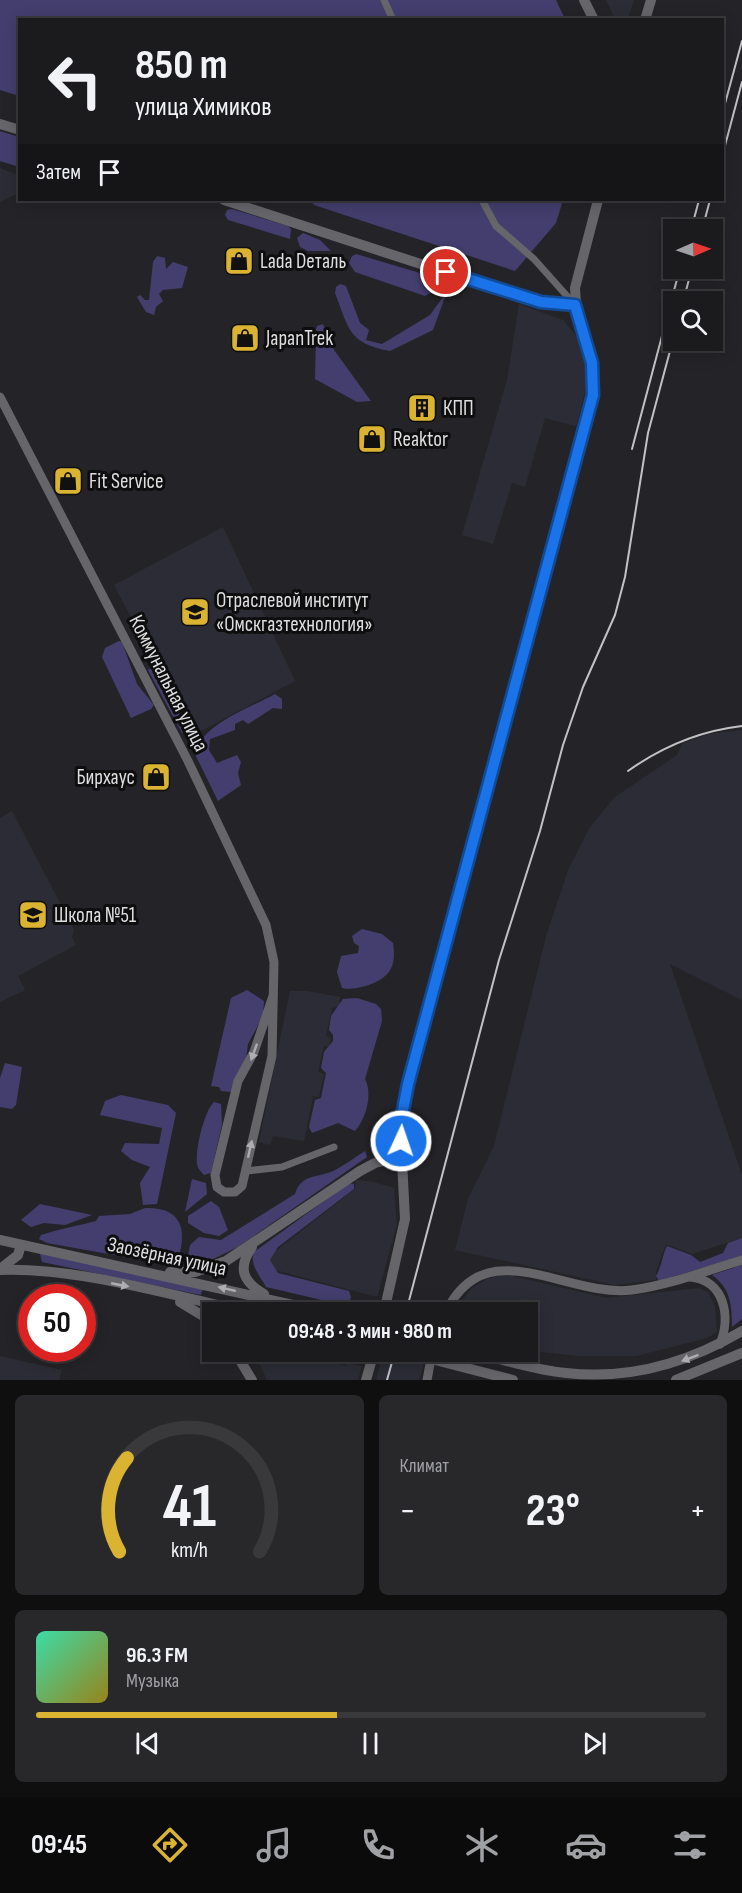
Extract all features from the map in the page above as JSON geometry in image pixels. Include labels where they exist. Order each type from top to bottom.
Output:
[{"type":"main road","points":[[584,0],[593,18]]},
{"type":"main road","points":[[646,18],[651,0]]},
{"type":"main road","points":[[0,124],[18,129]]},
{"type":"main road","points":[[227,201],[525,298],[575,305]]},
{"type":"main road","points":[[386,1302],[405,1219],[401,1157],[404,1101],[593,395],[592,363],[575,305],[578,274],[598,201]]},
{"type":"main road","points":[[152,1272],[195,1272],[208,1269],[254,1244],[360,1171],[375,1163],[401,1157]]},
{"type":"main road","name":"Заозёрная улица","points":[[0,1240],[284,1302]]},
{"type":"main road","points":[[254,1244],[244,1262],[245,1279],[252,1287],[272,1299]]},
{"type":"main road","points":[[0,1270],[18,1255],[21,1245]]},
{"type":"main road","points":[[42,1271],[33,1261],[37,1251],[45,1250]]},
{"type":"main road","name":"Заозёрная улица","points":[[0,1270],[42,1271],[202,1302]]},
{"type":"main road","points":[[160,1293],[184,1303],[202,1315]]},
{"type":"main road","points":[[513,1362],[547,1370],[586,1375],[656,1368],[682,1361],[742,1331]]},
{"type":"main road","points":[[676,1380],[742,1353]]},
{"type":"main road","points":[[242,1362],[252,1380]]},
{"type":"main road","points":[[366,1380],[371,1362]]},
{"type":"main road","points":[[445,1362],[513,1380]]},
{"type":"street","points":[[384,0],[392,18]]},
{"type":"street","points":[[484,201],[496,226],[534,259],[575,305]]},
{"type":"street","name":"Коммунальная улица","points":[[0,397],[111,609],[253,894],[272,945],[273,996],[272,1056],[242,1186],[236,1192],[224,1192],[217,1187],[214,1175],[238,1081],[249,1065],[273,996]]},
{"type":"street","points":[[246,1171],[282,1167],[333,1147]]},
{"type":"street","points":[[454,1302],[464,1288],[476,1278],[492,1270],[522,1272],[588,1288],[631,1290],[742,1260]]},
{"type":"street","points":[[688,1276],[707,1281],[717,1291],[723,1303],[726,1325],[720,1344]]},
{"type":"street","points":[[427,1380],[430,1364]]},
{"type":"shaded area","points":[[0,0],[556,0],[565,18],[18,18],[18,96],[0,90]]},
{"type":"shaded area","points":[[606,0],[634,0],[628,18],[615,18]]},
{"type":"shaded area","points":[[0,131],[18,137],[18,167],[0,161]]},
{"type":"shaded area","points":[[0,168],[18,175],[18,193],[0,202]]},
{"type":"shaded area","points":[[311,201],[563,201],[556,223],[515,271],[314,205]]},
{"type":"shaded area","points":[[232,209],[288,226],[291,229],[290,239],[228,220],[225,215],[227,210]]},
{"type":"shaded area","points":[[303,233],[320,240],[331,251],[308,251],[300,247],[297,238]]},
{"type":"shaded area","points":[[356,254],[430,276],[435,281],[434,291],[425,296],[355,272],[349,263],[352,256]]},
{"type":"shaded area","points":[[157,256],[165,258],[166,269],[173,262],[188,267],[182,288],[163,290],[159,294],[163,301],[156,307],[154,315],[146,312],[137,297],[140,295],[145,300],[149,300],[153,262]]},
{"type":"shaded area","points":[[340,284],[346,286],[360,323],[369,330],[366,340],[382,344],[430,315],[448,290],[460,287],[445,297],[433,330],[390,351],[366,344],[352,332],[335,293],[336,287]]},
{"type":"shaded area","points":[[519,304],[563,320],[577,337],[590,373],[576,426],[545,418],[525,487],[512,483],[493,544],[462,535],[507,380]]},
{"type":"shaded area","points":[[323,324],[334,350],[371,401],[357,402],[315,379],[316,330],[317,326]]},
{"type":"shaded area","name":"Отраслевой институт «Омскгазтехнология»","points":[[223,527],[295,681],[193,735],[114,585]]},
{"type":"shaded area","points":[[119,641],[122,642],[137,684],[154,705],[151,709],[131,718],[102,657],[105,648]]},
{"type":"shaded area","points":[[155,664],[188,732],[182,733],[148,670]]},
{"type":"shaded area","points":[[275,694],[282,699],[282,709],[273,708],[248,724],[243,720],[235,724],[235,730],[210,739],[209,750],[217,763],[237,755],[241,762],[238,773],[241,785],[218,801],[194,752],[208,732],[218,724]]},
{"type":"shaded area","points":[[742,730],[742,1000],[670,964],[742,1175],[742,1238],[692,1254],[666,1244],[656,1271],[656,1280],[615,1285],[455,1250],[468,1199],[494,1146],[547,933],[569,868],[590,827],[615,797],[677,755],[683,743],[709,734]]},
{"type":"shaded area","name":"Школа №51","points":[[12,811],[74,930],[72,937],[76,945],[18,976],[25,990],[0,1002],[0,818]]},
{"type":"shaded area","points":[[362,929],[382,934],[393,943],[394,959],[390,971],[366,986],[342,988],[337,972],[341,956],[358,953],[359,946],[354,943],[352,936]]},
{"type":"shaded area","points":[[247,990],[264,1001],[263,1016],[248,1044],[246,1060],[231,1092],[221,1091],[219,1087],[211,1086],[231,998]]},
{"type":"shaded area","points":[[290,991],[307,991],[340,997],[339,1006],[332,1008],[326,1036],[331,1038],[329,1046],[324,1046],[318,1072],[324,1074],[319,1097],[313,1096],[304,1141],[273,1136],[270,1145],[259,1142]]},
{"type":"shaded area","points":[[357,998],[376,1004],[381,1009],[382,1021],[365,1079],[368,1099],[365,1113],[355,1131],[338,1123],[312,1133],[309,1127],[315,1100],[321,1098],[326,1073],[321,1068],[324,1052],[333,1041],[333,1035],[329,1030],[331,1016],[343,999]]},
{"type":"shaded area","points":[[5,1063],[22,1067],[16,1105],[12,1109],[0,1107],[0,1078]]},
{"type":"shaded area","points":[[121,1095],[168,1105],[176,1113],[157,1204],[143,1205],[140,1183],[150,1167],[132,1160],[121,1151],[125,1143],[159,1144],[162,1128],[100,1115],[105,1101]]},
{"type":"shaded area","points":[[214,1102],[221,1104],[222,1124],[211,1173],[204,1175],[198,1168],[198,1144],[203,1123]]},
{"type":"shaded area","points":[[365,1151],[367,1157],[238,1247],[213,1259],[196,1260],[188,1256],[190,1245],[199,1237],[221,1240],[295,1194],[305,1180],[333,1171]]},
{"type":"shaded area","points":[[192,1179],[206,1183],[207,1194],[185,1212]]},
{"type":"shaded area","points":[[356,1180],[394,1188],[397,1224],[377,1297],[275,1270],[270,1260],[272,1254],[355,1189]]},
{"type":"shaded area","points":[[349,1183],[354,1184],[354,1189],[278,1247],[270,1260],[278,1273],[349,1291],[350,1302],[330,1302],[266,1287],[254,1265],[254,1252]]},
{"type":"shaded area","points":[[211,1201],[219,1207],[228,1230],[219,1236],[204,1233],[188,1223],[188,1216]]},
{"type":"shaded area","points":[[40,1204],[92,1215],[65,1225],[44,1223],[31,1227],[21,1220]]},
{"type":"shaded area","points":[[145,1208],[168,1212],[180,1224],[182,1242],[177,1264],[170,1265],[47,1243],[39,1239],[41,1235],[96,1221],[99,1216],[130,1214]]},
{"type":"shaded area","points":[[742,1238],[742,1256],[659,1281],[656,1276],[667,1246],[691,1255],[700,1262],[723,1253],[728,1243]]},
{"type":"shaded area","points":[[40,1254],[203,1288],[201,1295],[42,1262]]},
{"type":"shaded area","points":[[742,1265],[742,1319],[732,1327],[731,1305],[727,1292],[712,1275]]},
{"type":"shaded area","points":[[513,1276],[606,1298],[699,1288],[708,1292],[715,1306],[717,1332],[707,1338],[636,1356],[579,1356],[543,1352],[538,1351],[538,1302],[461,1302],[471,1289],[487,1279]]},
{"type":"shaded area","points":[[0,1356],[18,1360],[18,1362],[62,1370],[59,1380],[0,1380]]},
{"type":"shaded area","points":[[332,1362],[346,1366],[347,1363],[362,1366],[358,1380],[267,1380],[259,1363]]},
{"type":"shaded area","points":[[381,1362],[424,1363],[419,1380],[376,1380]]},
{"type":"railway","points":[[724,107],[742,41]]},
{"type":"railway","points":[[724,149],[742,82]]},
{"type":"railway","points":[[694,219],[699,201]]},
{"type":"railway","points":[[705,219],[710,201]]},
{"type":"railway","points":[[632,449],[677,279]]},
{"type":"railway","points":[[686,291],[689,279]]},
{"type":"railway","points":[[409,1302],[499,960],[540,831],[563,745],[583,687],[615,615],[625,577],[648,433],[670,351]]},
{"type":"railway","points":[[628,771],[682,741],[726,728],[742,726]]},
{"type":"railway","points":[[387,1380],[392,1362]]},
{"type":"place","name":"Lada Dеталь","points":[[239,261]]},
{"type":"place","name":"JapanTrek","points":[[245,338]]},
{"type":"place","name":"КПП","points":[[422,408]]},
{"type":"place","name":"Reaktor","points":[[372,439]]},
{"type":"place","name":"Fit Service","points":[[68,481]]},
{"type":"place","name":"Отраслевой институт «Омскгазтехнология»","points":[[195,612]]},
{"type":"place","name":"Бирхаус","points":[[156,777]]},
{"type":"place","name":"Школа №51","points":[[33,915]]},
{"type":"route","points":[[401,1141],[401,1120],[408,1084],[474,847],[590,408],[594,382],[592,363],[577,319],[575,305],[525,298],[446,272]]}]
